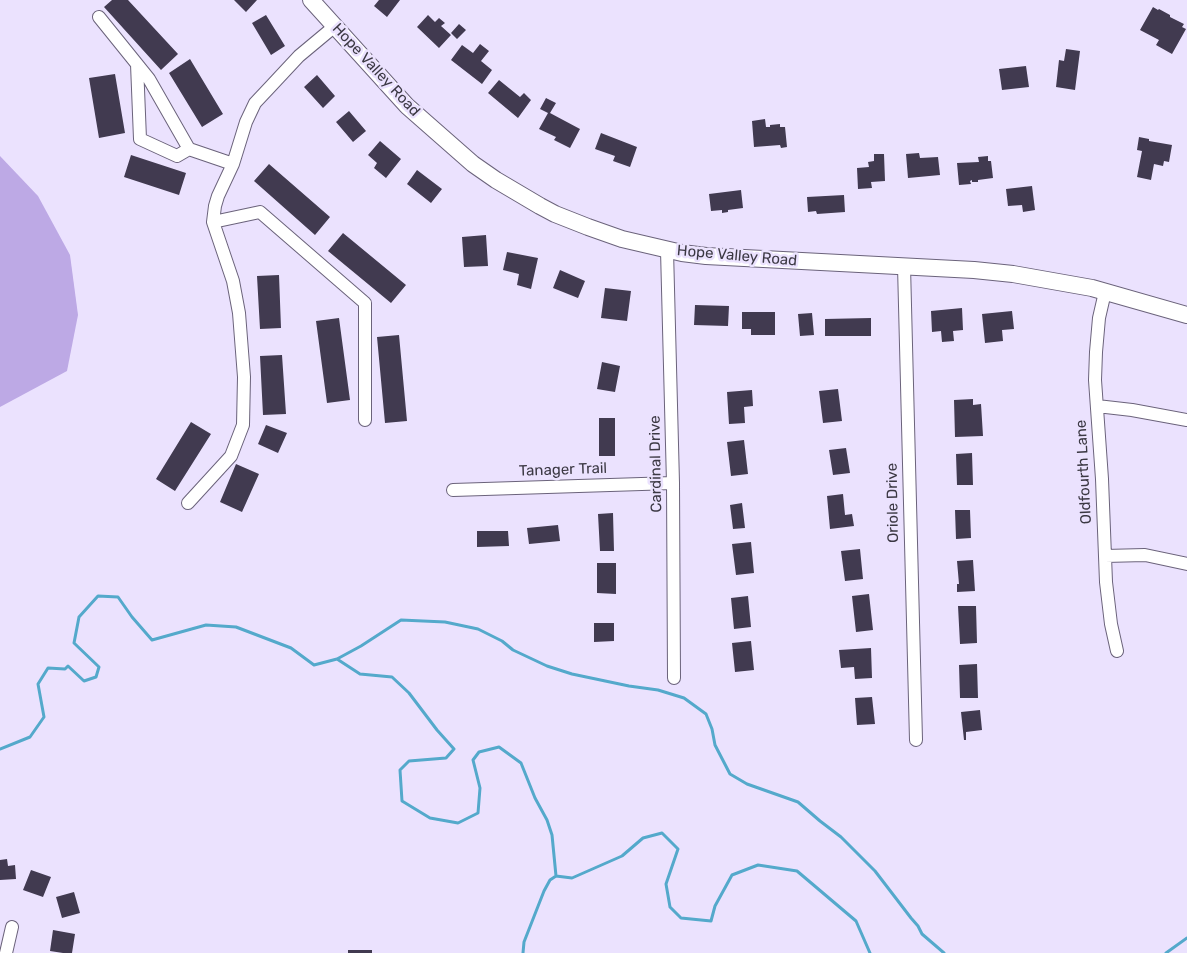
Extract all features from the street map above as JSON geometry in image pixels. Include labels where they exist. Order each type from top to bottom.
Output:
[{"type":"main road","name":"Hope Valley Road","points":[[311,0],[407,106],[474,164],[496,180],[540,206],[588,227],[622,239],[667,250],[706,256],[974,270],[1014,274],[1073,284],[1187,315]]},
{"type":"street","points":[[99,17],[149,79],[189,149],[232,164]]},
{"type":"street","points":[[188,502],[231,456],[243,425],[244,377],[239,313],[233,281],[213,222],[218,196],[232,164],[246,122],[256,103],[299,56],[335,26]]},
{"type":"street","points":[[137,64],[140,138],[177,156],[189,149]]},
{"type":"street","points":[[213,222],[260,212],[365,304],[364,420]]},
{"type":"street","name":"Cardinal Drive","points":[[667,250],[673,483],[674,678]]},
{"type":"street","name":"Oriole Drive","points":[[904,266],[916,740]]},
{"type":"street","name":"Oldfourth Lane","points":[[1104,292],[1099,318],[1095,380],[1102,479],[1106,582],[1111,624],[1117,651]]},
{"type":"street","points":[[1097,406],[1187,420]]},
{"type":"street","name":"Tanager Trail","points":[[453,490],[673,483]]},
{"type":"street","points":[[1105,556],[1145,555],[1187,564]]},
{"type":"street","points":[[6,953],[12,927]]},
{"type":"shaded area","points":[[0,156],[38,196],[70,255],[78,315],[67,371],[0,407]]},
{"type":"building","points":[[112,0],[128,0],[178,54],[161,70],[104,7]]},
{"type":"building","points":[[234,0],[257,0],[246,12]]},
{"type":"building","points":[[379,0],[400,0],[387,17],[374,6]]},
{"type":"building","points":[[1153,7],[1184,24],[1182,27],[1186,29],[1172,54],[1156,45],[1159,40],[1140,30]]},
{"type":"building","points":[[266,15],[285,46],[271,55],[252,23]]},
{"type":"building","points":[[428,15],[435,22],[439,18],[445,23],[441,26],[451,35],[439,48],[417,27]]},
{"type":"building","points":[[459,24],[466,30],[457,39],[451,33]]},
{"type":"building","points":[[480,44],[489,51],[481,61],[492,70],[482,84],[451,60],[462,45],[473,53]]},
{"type":"building","points":[[1066,49],[1080,51],[1075,90],[1056,87],[1059,60],[1064,61]]},
{"type":"building","points":[[190,59],[223,114],[202,127],[169,73]]},
{"type":"building","points":[[1026,66],[1029,87],[1002,90],[999,69]]},
{"type":"building","points":[[115,74],[125,133],[99,138],[89,78]]},
{"type":"building","points":[[317,75],[335,96],[323,108],[304,87]]},
{"type":"building","points":[[499,80],[520,97],[524,93],[531,100],[518,118],[488,93]]},
{"type":"building","points":[[546,98],[556,103],[550,113],[580,129],[570,148],[554,140],[556,137],[539,129],[548,113],[540,109]]},
{"type":"building","points":[[349,111],[366,131],[353,142],[336,122]]},
{"type":"building","points":[[765,119],[766,127],[780,124],[780,127],[785,127],[787,147],[781,148],[780,145],[754,147],[752,121]]},
{"type":"building","points":[[601,133],[637,147],[630,167],[613,161],[615,156],[595,149]]},
{"type":"building","points":[[1139,137],[1149,139],[1149,141],[1172,145],[1169,162],[1164,161],[1163,166],[1154,164],[1151,180],[1137,177],[1142,151],[1137,150]]},
{"type":"building","points":[[380,141],[401,159],[386,178],[374,168],[377,163],[368,155]]},
{"type":"building","points":[[919,153],[920,158],[938,157],[940,175],[908,178],[906,154]]},
{"type":"building","points":[[874,154],[884,154],[885,181],[871,182],[872,188],[858,189],[857,168],[869,167],[868,162],[874,161]]},
{"type":"building","points":[[131,155],[186,173],[179,195],[124,177]]},
{"type":"building","points":[[988,156],[988,161],[991,161],[993,178],[978,180],[978,182],[972,182],[972,180],[970,181],[971,184],[959,185],[957,163],[979,162],[978,157]]},
{"type":"building","points":[[269,164],[330,217],[315,235],[254,181]]},
{"type":"building","points":[[417,170],[442,189],[431,203],[407,184]]},
{"type":"building","points":[[1032,186],[1035,210],[1023,212],[1022,205],[1008,206],[1006,189]]},
{"type":"building","points":[[741,190],[743,208],[728,210],[728,212],[722,213],[722,210],[711,211],[709,194]]},
{"type":"building","points":[[844,195],[845,212],[817,214],[816,211],[808,212],[807,197]]},
{"type":"building","points":[[343,233],[406,285],[391,303],[328,251]]},
{"type":"building","points":[[486,235],[488,266],[464,267],[462,237]]},
{"type":"building","points":[[507,252],[538,258],[531,289],[517,285],[519,274],[503,270]]},
{"type":"building","points":[[560,270],[585,281],[578,298],[553,288]]},
{"type":"building","points":[[279,275],[281,328],[260,329],[257,276]]},
{"type":"building","points":[[605,288],[631,291],[627,321],[601,318]]},
{"type":"building","points":[[695,305],[729,306],[728,326],[694,325]]},
{"type":"building","points":[[962,308],[963,330],[953,331],[954,341],[942,342],[941,331],[932,332],[931,311]]},
{"type":"building","points":[[1012,311],[1014,329],[1002,330],[1003,341],[985,343],[982,314]]},
{"type":"building","points":[[742,312],[775,312],[775,335],[751,335],[751,329],[742,329]]},
{"type":"building","points":[[812,313],[814,335],[800,336],[798,314]]},
{"type":"building","points":[[339,318],[350,400],[327,403],[316,321]]},
{"type":"building","points":[[871,318],[871,336],[825,336],[825,319]]},
{"type":"building","points":[[399,335],[407,421],[385,423],[377,337]]},
{"type":"building","points":[[282,355],[286,414],[263,415],[260,356]]},
{"type":"building","points":[[602,362],[620,366],[615,392],[597,389]]},
{"type":"building","points":[[838,389],[842,421],[823,423],[819,391]]},
{"type":"building","points":[[752,390],[753,406],[744,407],[745,423],[729,424],[727,392]]},
{"type":"building","points":[[973,399],[973,405],[981,404],[983,436],[955,437],[954,400]]},
{"type":"building","points":[[599,418],[615,418],[615,456],[599,456]]},
{"type":"building","points":[[191,422],[211,434],[175,491],[156,479]]},
{"type":"building","points":[[266,425],[287,433],[278,453],[258,444]]},
{"type":"building","points":[[744,440],[748,474],[731,476],[727,442]]},
{"type":"building","points":[[846,448],[850,473],[833,475],[829,450]]},
{"type":"building","points":[[972,453],[973,485],[957,485],[956,454]]},
{"type":"building","points":[[236,464],[259,474],[242,512],[220,502]]},
{"type":"building","points":[[843,494],[845,515],[852,514],[854,526],[830,529],[827,496]]},
{"type":"building","points":[[742,503],[745,528],[733,529],[730,505]]},
{"type":"building","points":[[955,510],[970,510],[971,538],[956,539]]},
{"type":"building","points":[[613,513],[614,551],[600,551],[598,514]]},
{"type":"building","points":[[558,525],[560,541],[529,544],[527,528]]},
{"type":"building","points":[[477,531],[508,531],[509,546],[477,547]]},
{"type":"building","points":[[751,542],[754,573],[736,575],[732,544]]},
{"type":"building","points":[[860,549],[863,579],[845,581],[841,551]]},
{"type":"building","points":[[973,560],[975,591],[957,592],[957,584],[959,584],[957,561]]},
{"type":"building","points":[[597,563],[616,563],[616,594],[597,593]]},
{"type":"building","points":[[869,594],[873,630],[856,632],[852,596]]},
{"type":"building","points":[[748,596],[751,627],[734,629],[731,598]]},
{"type":"building","points":[[958,606],[976,606],[977,643],[960,644]]},
{"type":"building","points":[[594,623],[614,623],[614,641],[594,642]]},
{"type":"building","points":[[751,641],[754,670],[735,672],[732,643]]},
{"type":"building","points":[[871,648],[872,678],[855,679],[854,667],[841,668],[839,650]]},
{"type":"building","points":[[977,664],[978,698],[960,698],[959,665]]},
{"type":"building","points":[[872,697],[875,724],[857,725],[855,698]]},
{"type":"building","points":[[980,710],[982,730],[966,732],[966,740],[964,740],[961,712]]},
{"type":"building","points":[[7,859],[8,866],[15,865],[16,879],[0,880],[0,860]]},
{"type":"building","points":[[31,870],[51,877],[43,897],[23,890]]},
{"type":"building","points":[[74,892],[80,913],[62,918],[56,897]]},
{"type":"building","points":[[53,930],[75,934],[72,953],[50,951]]},
{"type":"building","points":[[348,950],[372,950],[372,953],[348,953]]},
{"type":"waterway","points":[[0,749],[30,737],[44,717],[38,684],[48,668],[65,669],[68,666],[84,681],[96,677],[99,667],[74,643],[79,617],[98,596],[118,597],[152,640],[206,625],[236,627],[291,648],[314,665],[337,659],[360,674],[392,677],[409,693],[454,749],[446,758],[409,761],[400,770],[402,801],[430,818],[458,823],[478,813],[480,788],[473,760],[479,752],[499,747],[521,763],[535,798],[547,820],[552,835],[556,876]]},
{"type":"waterway","points":[[337,659],[401,620],[445,622],[478,629],[502,641],[513,650],[547,666],[572,674],[658,690],[684,698],[706,714],[712,729],[715,745],[730,774],[747,784],[798,802],[841,837],[875,871],[918,926],[922,934],[944,953]]},
{"type":"waterway","points":[[556,876],[572,878],[622,856],[643,838],[662,833],[678,849],[666,884],[670,907],[681,918],[711,921],[715,906],[732,875],[758,865],[797,871],[856,921],[870,953]]},
{"type":"waterway","points":[[523,953],[524,942],[544,891],[550,880],[556,876]]},
{"type":"waterway","points":[[1166,953],[1187,938]]}]
